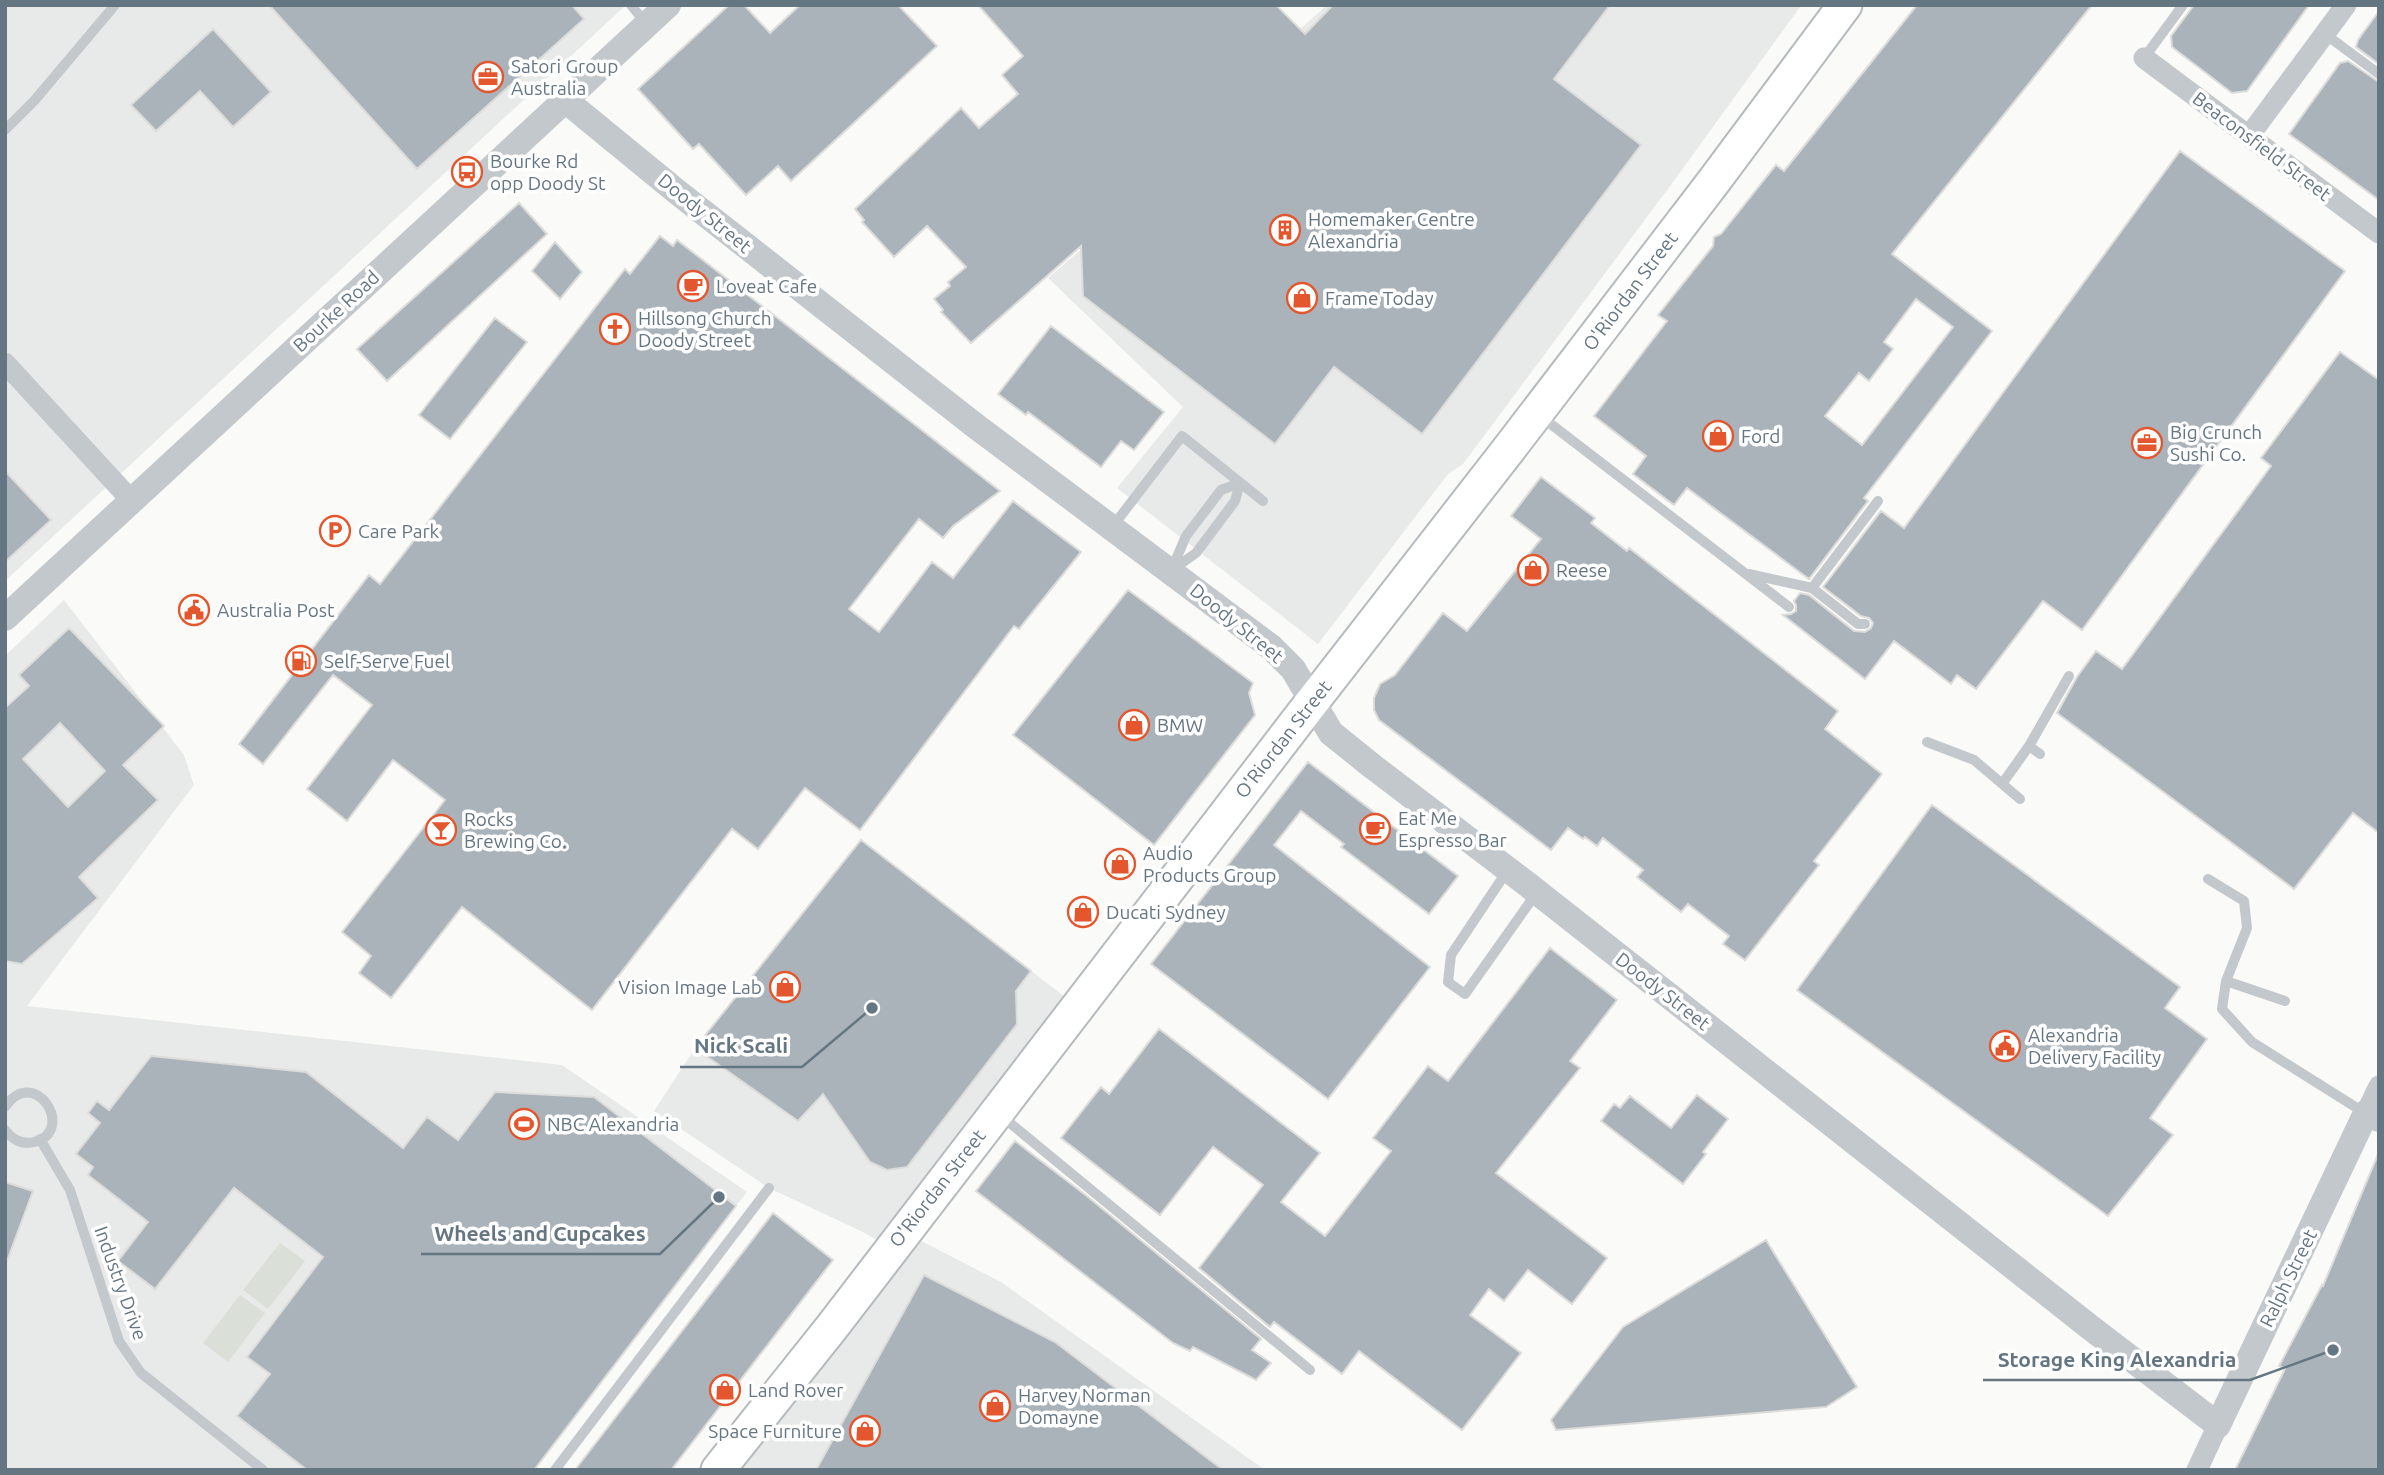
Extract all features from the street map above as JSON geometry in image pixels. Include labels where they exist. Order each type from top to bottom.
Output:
[{"type":"main road","name":"O'Riordan Street","points":[[718,1470],[832,1327],[1536,413],[1845,5]]},
{"type":"street","name":"Bourke Road","points":[[5,618],[565,100],[639,15],[667,5]]},
{"type":"street","points":[[2249,136],[2346,5]]},
{"type":"street","name":"Beaconsfield Street","points":[[2144,58],[2379,233]]},
{"type":"street","name":"Doody Street","points":[[565,100],[973,424],[1271,647],[1293,669],[1331,733],[2218,1425]]},
{"type":"street","points":[[5,363],[131,500]]},
{"type":"street","name":"Ralph Street","points":[[2197,1470],[2373,1116],[2379,1086]]},
{"type":"lane","points":[[5,130],[34,102],[115,5]]},
{"type":"lane","points":[[2144,58],[2183,5]]},
{"type":"lane","points":[[2325,34],[2379,74]]},
{"type":"lane","points":[[1536,413],[1789,607]]},
{"type":"lane","points":[[1111,528],[1182,436],[1263,501]]},
{"type":"lane","points":[[1171,571],[1196,553],[1235,501],[1240,483]]},
{"type":"lane","points":[[1171,571],[1186,536],[1220,490],[1240,483]]},
{"type":"lane","points":[[1812,588],[1878,501]]},
{"type":"lane","points":[[1747,574],[1812,588],[1858,624],[1865,624]]},
{"type":"lane","points":[[2002,784],[2029,746],[2069,676]]},
{"type":"lane","points":[[1927,742],[1974,760],[2020,799]]},
{"type":"lane","points":[[2029,746],[2040,754]]},
{"type":"lane","points":[[1508,870],[1451,955],[1448,982],[1465,994],[1536,892]]},
{"type":"lane","points":[[2208,878],[2244,901],[2247,928],[2226,981],[2221,1009],[2252,1042],[2373,1116]]},
{"type":"lane","points":[[2226,981],[2285,1001]]},
{"type":"lane","points":[[5,1106],[19,1094],[35,1094],[49,1105],[52,1120],[51,1128],[33,1143],[16,1141],[5,1130]]},
{"type":"lane","points":[[997,1112],[1310,1370]]},
{"type":"lane","name":"Industry Drive","points":[[40,1139],[69,1190],[119,1341],[141,1373],[264,1470]]},
{"type":"lane","points":[[555,1470],[769,1188]]},
{"type":"shaded area","points":[[5,5],[626,5],[5,581]]},
{"type":"shaded area","points":[[1327,5],[1800,7],[1463,464],[1448,474],[1318,644],[1117,488],[1183,407],[1048,278],[1188,157],[1297,32]]},
{"type":"shaded area","points":[[64,600],[184,755],[194,785],[27,1006],[562,1065],[747,1192],[530,1470],[5,1470],[5,656]]},
{"type":"shaded area","points":[[861,840],[1078,1007],[904,1232],[1001,1282],[1265,1470],[743,1470],[727,1457],[891,1248],[769,1188],[654,1111],[695,1048]]},
{"type":"shaded area","points":[[280,1243],[305,1261],[268,1309],[243,1290]]},
{"type":"shaded area","points":[[240,1295],[265,1313],[228,1362],[203,1343]]},
{"type":"building","points":[[269,5],[572,5],[584,19],[417,169]]},
{"type":"building","points":[[729,5],[744,5],[770,33],[800,5],[898,5],[937,46],[791,181],[778,166],[746,195],[699,144],[693,149],[638,89]]},
{"type":"building","points":[[978,5],[1276,5],[1305,34],[1333,5],[1610,5],[1554,79],[1641,145],[1422,434],[1334,367],[1275,444],[1083,296],[1081,246],[971,343],[941,312],[943,310],[934,299],[950,286],[948,282],[966,267],[927,226],[894,257],[862,222],[864,220],[855,209],[961,108],[979,128],[1018,94],[1002,75],[1023,56]]},
{"type":"building","points":[[1917,5],[2092,5],[1892,254],[1992,331],[1864,498],[1868,501],[1809,579],[1687,488],[1674,505],[1633,474],[1646,456],[1594,416],[1667,321],[1658,315],[1713,246],[1714,237],[1721,234],[1776,165],[1784,171]],"holes":[[[1916,299],[1953,327],[1862,445],[1825,416],[1859,373],[1869,381],[1893,349],[1884,342]]]},
{"type":"building","points":[[2194,5],[2309,5],[2247,91],[2232,93],[2172,47],[2171,36]]},
{"type":"building","points":[[2379,11],[2379,64],[2356,47]]},
{"type":"building","points":[[213,29],[271,92],[233,127],[200,91],[156,131],[131,105]]},
{"type":"building","points":[[2348,61],[2379,82],[2379,200],[2289,134],[2340,63]]},
{"type":"building","points":[[2180,151],[2345,271],[2082,630],[2043,601],[1976,689],[1957,675],[1951,684],[1894,641],[1865,679],[1783,615],[1796,611],[1794,601],[1800,593],[1809,595],[1854,631],[1865,632],[1871,628],[1873,623],[1869,618],[1861,616],[1823,587],[1881,511],[1904,528]]},
{"type":"building","points":[[519,203],[547,234],[387,381],[357,349]]},
{"type":"building","points":[[660,236],[673,246],[677,240],[1000,491],[953,526],[943,538],[919,519],[849,609],[879,632],[932,562],[953,578],[1013,501],[1081,552],[1019,629],[1014,626],[860,830],[805,788],[758,849],[732,829],[592,1010],[462,907],[391,998],[359,973],[371,956],[342,932],[445,800],[393,760],[347,821],[307,789],[372,705],[333,675],[263,764],[239,744],[369,575],[380,584],[625,269],[630,274]]},
{"type":"building","points":[[555,242],[582,272],[560,299],[532,271]]},
{"type":"building","points":[[495,318],[527,342],[450,439],[419,415]]},
{"type":"building","points":[[1051,326],[1164,412],[1134,450],[1121,441],[1101,467],[1028,412],[1026,415],[998,394]]},
{"type":"building","points":[[2340,352],[2379,380],[2379,833],[2353,813],[2294,889],[2057,713],[2077,677],[2096,651],[2122,669],[2271,466],[2261,458]]},
{"type":"building","points":[[5,471],[51,520],[5,562]]},
{"type":"building","points":[[1541,477],[1595,518],[1591,523],[1627,551],[1629,548],[1838,711],[1825,729],[1882,774],[1814,861],[1819,865],[1745,960],[1723,944],[1729,936],[1688,904],[1681,912],[1637,877],[1643,870],[1603,838],[1597,846],[1568,828],[1551,850],[1379,720],[1374,710],[1374,698],[1380,684],[1395,675],[1443,613],[1467,631],[1541,539],[1511,516]]},
{"type":"building","name":"BMW","points":[[1128,590],[1253,683],[1249,693],[1255,715],[1154,845],[1013,735]]},
{"type":"building","points":[[69,628],[164,726],[123,765],[158,800],[79,877],[98,898],[22,964],[5,961],[5,708],[29,686],[19,675]],"holes":[[[60,723],[105,771],[68,807],[23,759]]]},
{"type":"building","points":[[1308,762],[1458,876],[1429,914],[1341,847],[1344,844],[1301,811],[1274,845],[1430,967],[1328,1099],[1151,964]]},
{"type":"building","name":"Alexandria Delivery Facility","points":[[1932,805],[2180,987],[2165,1008],[2207,1039],[2150,1118],[2173,1135],[2108,1216],[1797,990]]},
{"type":"building","points":[[861,840],[1031,971],[1016,991],[1017,1024],[907,1167],[887,1170],[870,1162],[823,1094],[798,1121],[695,1048]]},
{"type":"building","points":[[1550,948],[1617,1000],[1570,1061],[1580,1068],[1496,1173],[1607,1258],[1572,1304],[1528,1270],[1504,1301],[1489,1289],[1470,1315],[1521,1353],[1462,1430],[1359,1351],[1342,1374],[1274,1322],[1270,1327],[1199,1268],[1263,1185],[1213,1147],[1160,1215],[1061,1138],[1101,1087],[1109,1094],[1159,1029],[1320,1153],[1281,1202],[1325,1236],[1391,1151],[1373,1138],[1428,1066],[1448,1081]]},
{"type":"building","points":[[151,1056],[306,1072],[403,1148],[427,1117],[458,1140],[495,1092],[594,1097],[736,1206],[534,1470],[307,1470],[237,1416],[270,1374],[247,1357],[323,1257],[234,1188],[155,1289],[118,1261],[148,1222],[88,1175],[93,1167],[76,1154],[100,1123],[88,1113],[97,1101],[109,1110]]},
{"type":"building","points":[[1697,1095],[1728,1119],[1683,1184],[1601,1121],[1614,1104],[1620,1108],[1630,1096],[1671,1128]]},
{"type":"building","points":[[1015,1141],[1088,1197],[1261,1339],[1252,1350],[1271,1363],[1256,1380],[1193,1347],[1190,1351],[1173,1343],[976,1191]]},
{"type":"building","points":[[2379,1152],[2379,1470],[2235,1470],[2285,1369],[2279,1366],[2323,1286]]},
{"type":"building","points":[[5,1182],[33,1191],[7,1261],[5,1260]]},
{"type":"building","points":[[773,1213],[833,1260],[671,1470],[575,1470]]},
{"type":"building","points":[[1766,1240],[1857,1387],[1826,1407],[1556,1430],[1551,1420],[1623,1327]]},
{"type":"building","name":"Harvey Norman Domayne","points":[[924,1275],[1055,1342],[1223,1470],[816,1470]]},
{"type":"place","name":"Satori Group Australia","points":[[488,77]]},
{"type":"place","name":"Bourke Rd opp Doody St","points":[[467,172]]},
{"type":"place","name":"Homemaker Centre Alexandria","points":[[1285,230]]},
{"type":"place","name":"Loveat Cafe","points":[[693,286]]},
{"type":"place","name":"Frame Today","points":[[1302,298]]},
{"type":"place","name":"Hillsong Church Doody Street","points":[[615,329]]},
{"type":"place","name":"Ford","points":[[1718,436]]},
{"type":"place","name":"Big Crunch Sushi Co.","points":[[2147,443]]},
{"type":"place","name":"Care Park","points":[[335,531]]},
{"type":"place","name":"Reese","points":[[1533,570]]},
{"type":"place","name":"Australia Post","points":[[194,610]]},
{"type":"place","name":"Self-Serve Fuel","points":[[301,661]]},
{"type":"place","name":"BMW","points":[[1134,725]]},
{"type":"place","name":"Eat Me Espresso Bar","points":[[1375,829]]},
{"type":"place","name":"Rocks Brewing Co.","points":[[441,830]]},
{"type":"place","name":"Audio Products Group","points":[[1120,864]]},
{"type":"place","name":"Ducati Sydney","points":[[1083,912]]},
{"type":"place","name":"Vision Image Lab","points":[[785,987]]},
{"type":"place","name":"Nick Scali","points":[[872,1008]]},
{"type":"place","name":"Alexandria Delivery Facility","points":[[2005,1046]]},
{"type":"place","name":"NBC Alexandria","points":[[524,1124]]},
{"type":"place","name":"Wheels and Cupcakes","points":[[719,1197]]},
{"type":"place","name":"Storage King Alexandria","points":[[2333,1350]]},
{"type":"place","name":"Land Rover","points":[[725,1390]]},
{"type":"place","name":"Harvey Norman Domayne","points":[[995,1406]]},
{"type":"place","name":"Space Furniture","points":[[865,1431]]}]
